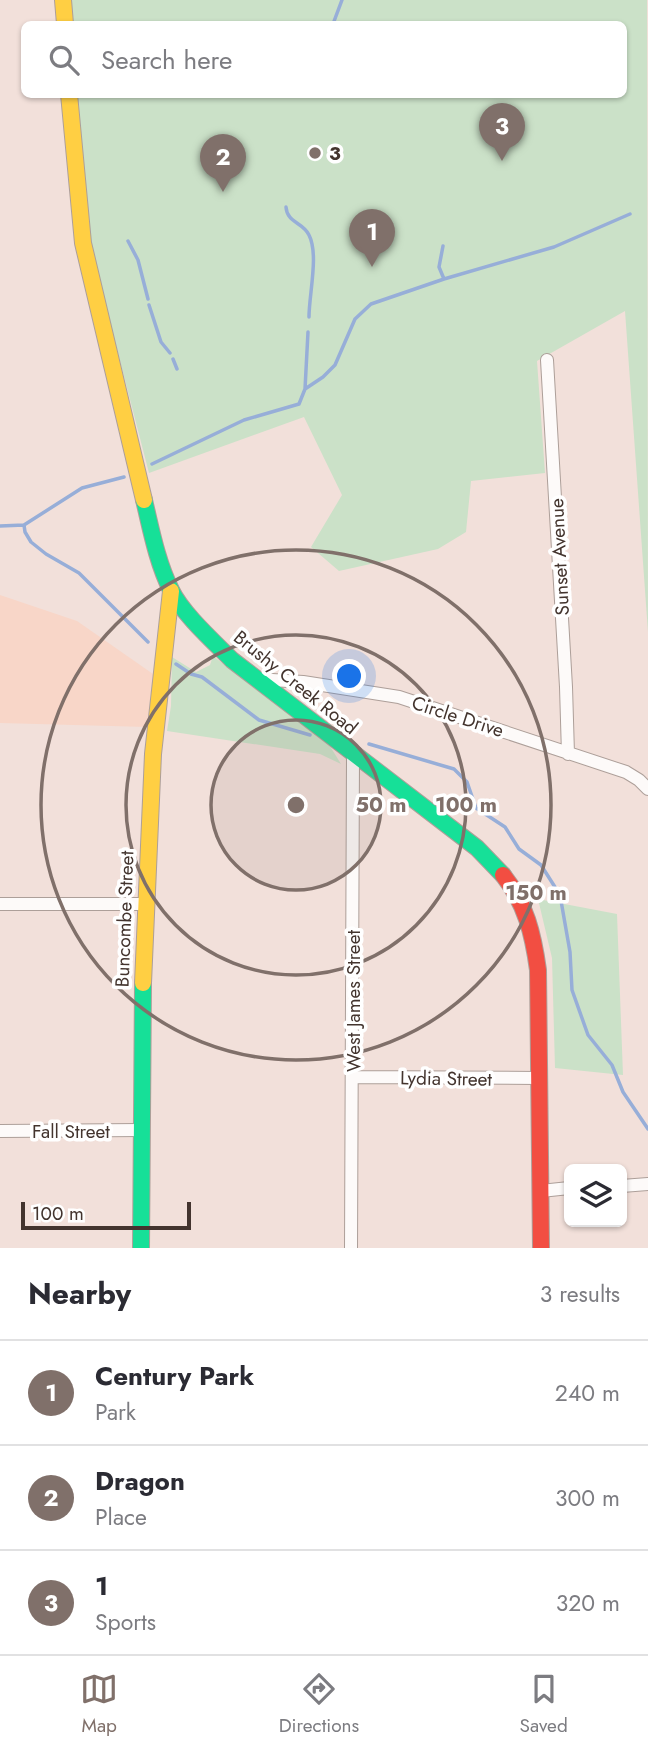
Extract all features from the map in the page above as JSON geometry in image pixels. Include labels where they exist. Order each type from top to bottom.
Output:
[{"type":"street","points":[[63,0],[65,21]]},
{"type":"street","name":"Brushy Creek Road","points":[[69,98],[83,243],[151,531],[171,591],[210,639],[256,679],[477,848],[497,867],[519,896],[530,922],[538,971],[541,1248]]},
{"type":"street","name":"Sunset Avenue","points":[[547,360],[568,754]]},
{"type":"street","name":"Buncombe Street","points":[[141,1248],[144,904],[161,675],[171,591]]},
{"type":"street","name":"Circle Drive","points":[[256,679],[303,682],[400,697],[626,772],[648,789]]},
{"type":"street","name":"West James Street","points":[[351,1248],[353,755]]},
{"type":"street","points":[[0,904],[144,904]]},
{"type":"street","name":"Lydia Street","points":[[353,1077],[540,1078]]},
{"type":"street","name":"Fall Street","points":[[0,1131],[142,1130]]},
{"type":"street","points":[[627,1186],[648,1184]]},
{"type":"street","points":[[541,1191],[564,1189]]},
{"type":"shaded area","points":[[0,595],[77,621],[153,674],[147,727],[0,723]]},
{"type":"green space","points":[[70,0],[647,0],[648,632],[625,311],[537,361],[545,473],[471,481],[466,532],[438,549],[339,571],[311,547],[342,495],[304,417],[149,473],[88,237],[75,98],[627,98],[627,21],[71,21]]},
{"type":"green space","points":[[213,656],[328,743],[341,764],[320,754],[167,731],[171,706],[172,657],[196,672],[210,665]]},
{"type":"green space","points":[[538,899],[617,914],[623,1075],[555,1068],[552,958]]},
{"type":"waterway","points":[[334,21],[342,0]]},
{"type":"waterway","points":[[286,207],[289,216],[306,231],[312,243],[309,317]]},
{"type":"waterway","points":[[152,464],[244,420],[299,404],[305,389],[335,365],[355,319],[371,304],[444,279],[554,247],[630,214]]},
{"type":"waterway","points":[[128,241],[138,260],[148,299]]},
{"type":"waterway","points":[[443,246],[439,267],[444,279]]},
{"type":"waterway","points":[[149,305],[161,342],[170,353]]},
{"type":"waterway","points":[[305,389],[308,332]]},
{"type":"waterway","points":[[173,359],[177,369]]},
{"type":"waterway","points":[[0,526],[24,525],[82,488],[124,477]]},
{"type":"waterway","points":[[24,525],[31,542],[79,573],[148,642]]},
{"type":"waterway","points":[[176,664],[191,674],[202,677],[259,720],[310,735]]},
{"type":"waterway","points":[[369,744],[454,769],[467,782],[476,808],[505,827],[519,849],[541,865],[560,895],[570,952],[572,990],[588,1035],[612,1065],[623,1092],[648,1129]]},
{"type":"traffic: fast","points":[[144,500],[166,579],[176,599],[198,627],[232,660],[477,848],[503,875]]},
{"type":"traffic: fast","points":[[141,1248],[143,983]]},
{"type":"traffic: slow","points":[[63,0],[65,21]]},
{"type":"traffic: slow","points":[[69,98],[83,243],[144,500]]},
{"type":"traffic: slow","points":[[143,983],[153,754],[171,591]]},
{"type":"traffic: jam","points":[[503,875],[527,920],[538,970],[541,1248]]},
{"type":"place","name":"3","points":[[315,153]]},
{"type":"place","name":"1","points":[[502,161]]},
{"type":"place","name":"Dragon","points":[[223,192]]},
{"type":"place","name":"Century Park","points":[[372,267]]}]
